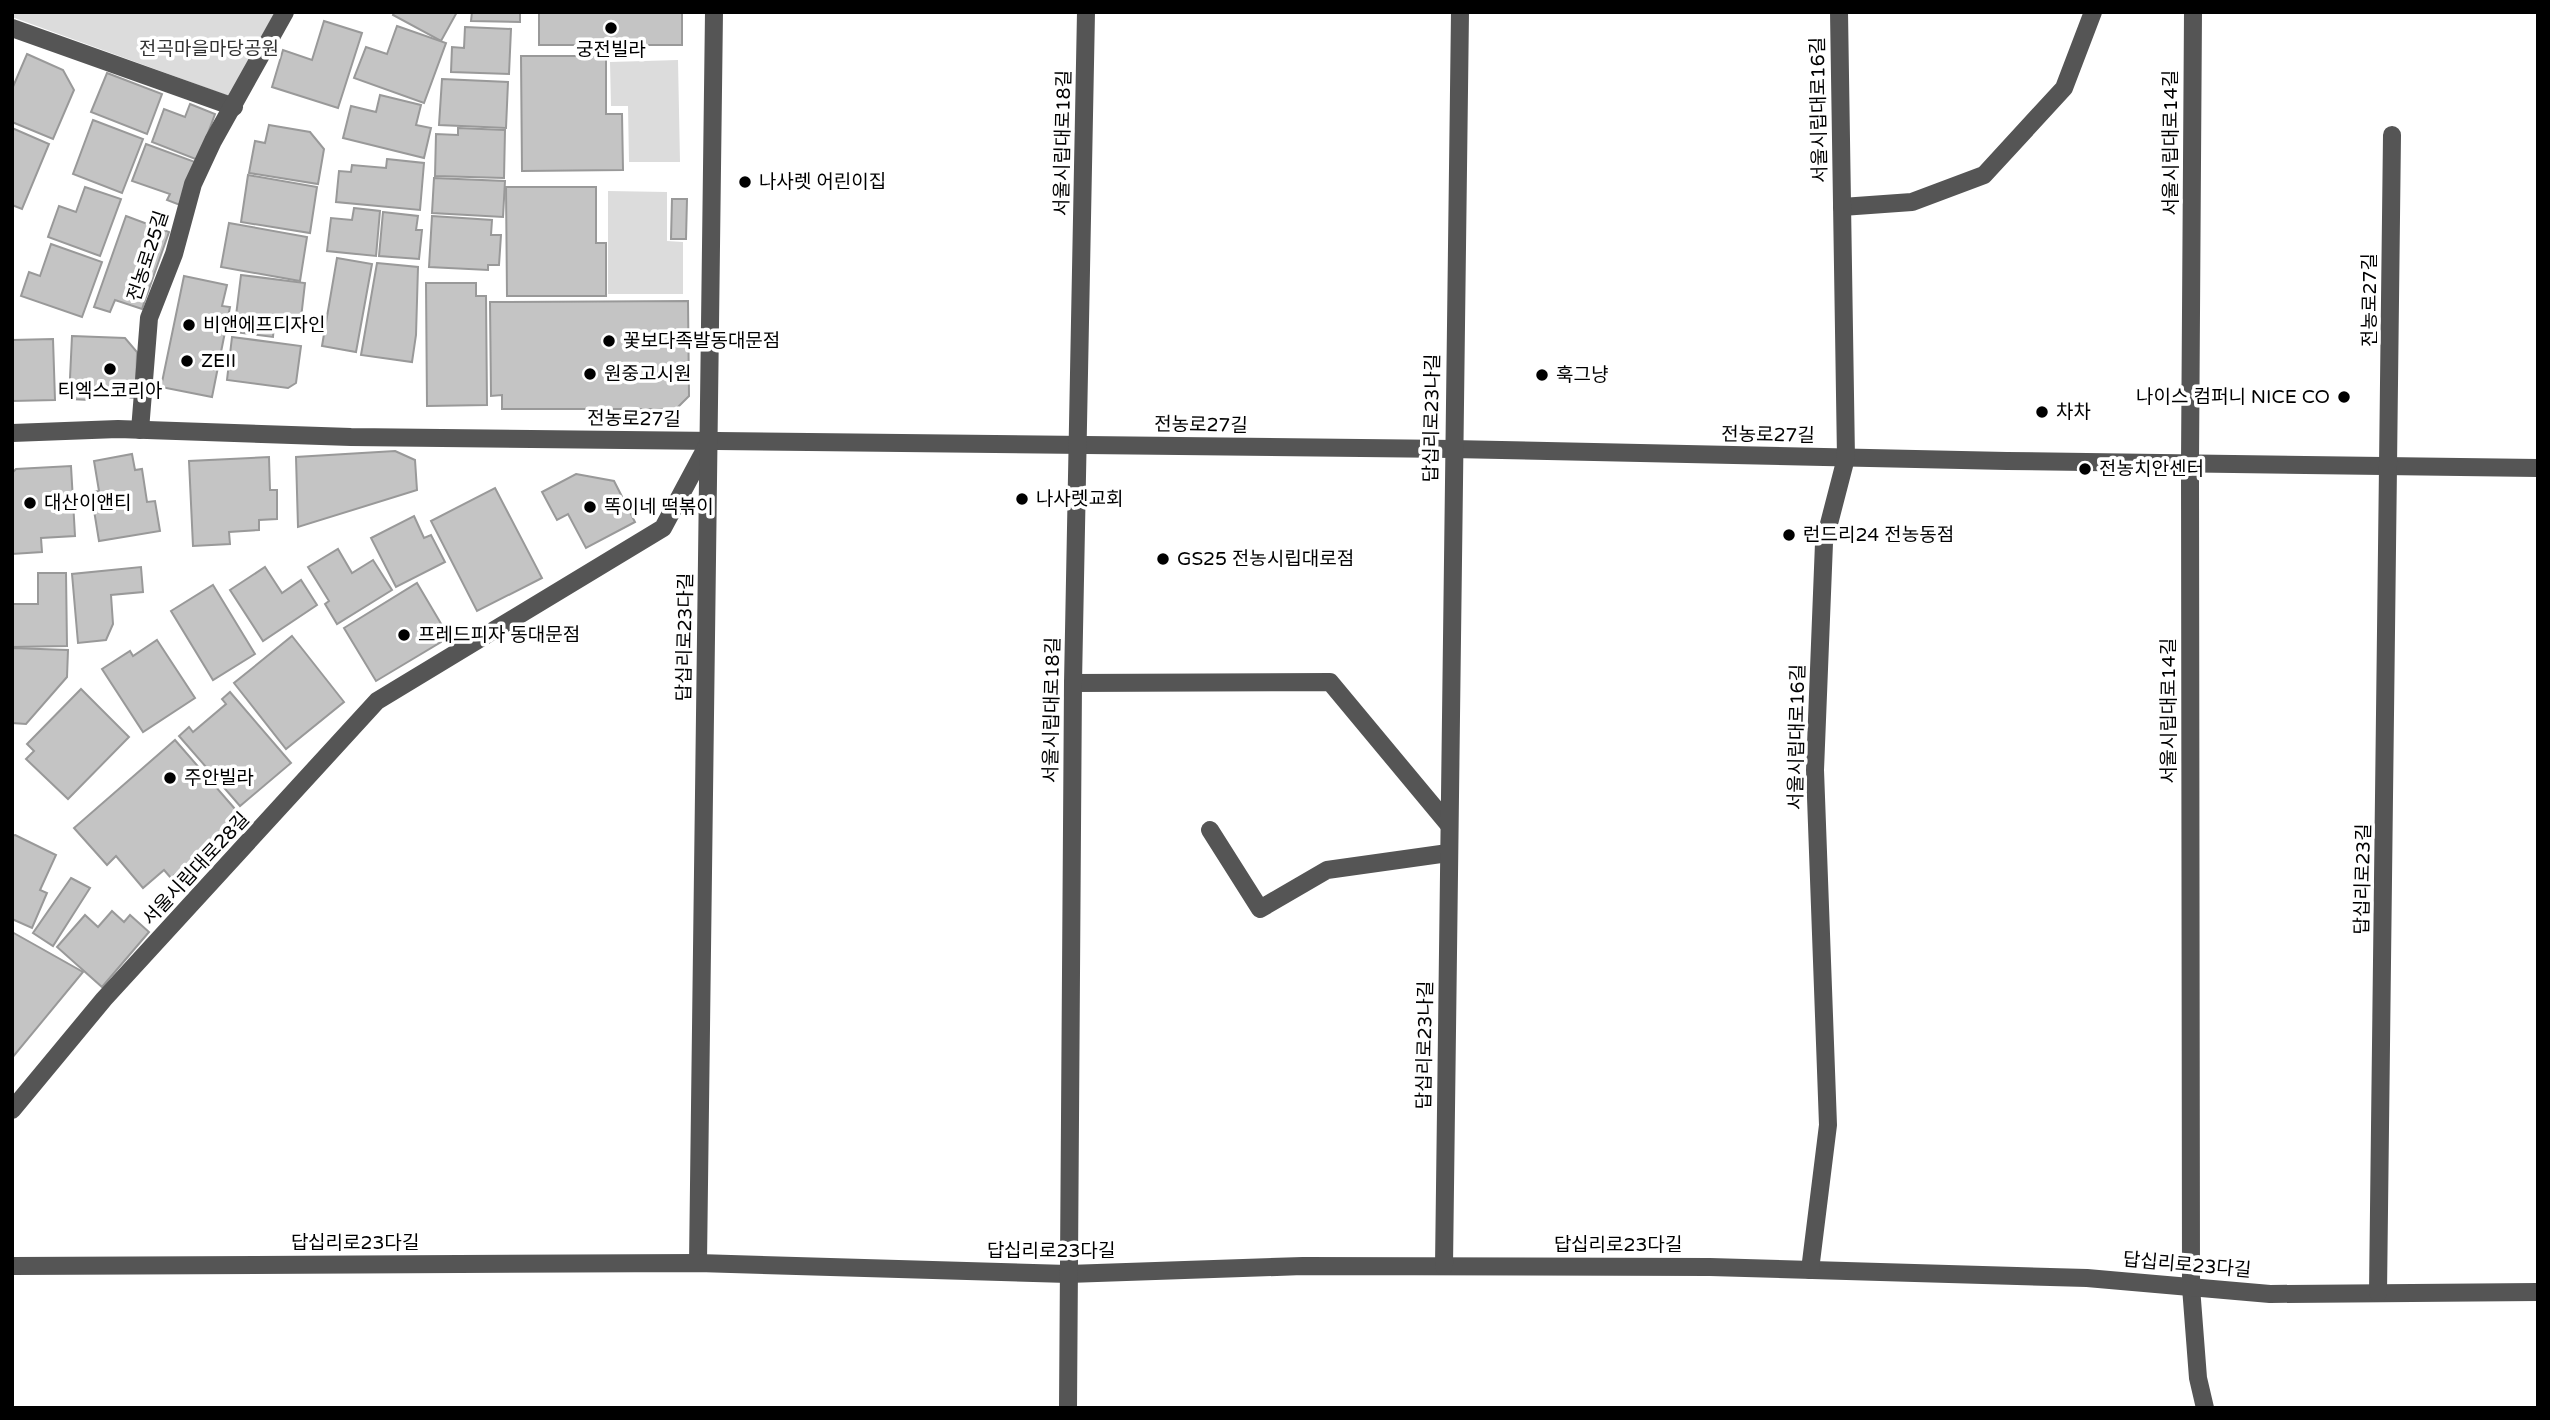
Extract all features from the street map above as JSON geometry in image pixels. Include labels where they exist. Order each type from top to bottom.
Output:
[{"type":"street","name":"전농로25길","points":[[140,430],[153,304],[174,254],[193,184],[213,141],[285,12]]},
{"type":"street","name":"답십리로23다길","points":[[698,1263],[714,12]]},
{"type":"street","name":"서울시립대로18길","points":[[1068,1408],[1073,683],[1086,12]]},
{"type":"street","name":"답십리로23나길","points":[[1444,1266],[1452,449],[1460,12]]},
{"type":"street","name":"서울시립대로16길","points":[[1810,1270],[1828,1125],[1815,770],[1824,543],[1846,458],[1839,12]]},
{"type":"street","name":"서울시립대로16길","points":[[1842,207],[1912,202],[1984,175],[2064,88],[2093,12]]},
{"type":"street","name":"서울시립대로14길","points":[[2193,12],[2190,464],[2191,1287],[2199,1378],[2205,1408]]},
{"type":"street","points":[[12,28],[234,107]]},
{"type":"street","name":"전농로27길","points":[[2390,466],[2392,135]]},
{"type":"street","name":"전농로27길","points":[[12,432],[140,430],[351,437],[1452,449],[1846,458],[2538,468]]},
{"type":"street","name":"서울시립대로28길","points":[[12,1110],[104,999],[377,701],[663,528],[710,441]]},
{"type":"street","name":"답십리로23길","points":[[2378,1293],[2390,466]]},
{"type":"street","points":[[1073,683],[1330,682],[1448,825]]},
{"type":"street","points":[[1210,830],[1260,909],[1327,870],[1448,853]]},
{"type":"street","name":"답십리로23다길","points":[[12,1266],[698,1263],[1068,1274],[1303,1266],[1444,1266],[1810,1270],[2087,1278],[2270,1294],[2538,1292]]},
{"type":"green space","name":"전곡마을마당공원","points":[[12,12],[275,12],[229,96],[12,17]]},
{"type":"green space","points":[[678,60],[680,162],[629,162],[628,106],[611,106],[610,62]]},
{"type":"green space","points":[[608,191],[667,192],[667,241],[683,242],[683,294],[608,294]]},
{"type":"building","points":[[394,12],[457,12],[441,41],[393,15]]},
{"type":"building","points":[[472,12],[520,12],[520,22],[471,21]]},
{"type":"building","name":"궁전빌라","points":[[539,12],[682,12],[682,45],[539,45]]},
{"type":"building","points":[[324,21],[362,33],[338,108],[272,87],[283,50],[312,60]]},
{"type":"building","points":[[397,26],[446,43],[424,103],[354,78],[366,47],[387,54]]},
{"type":"building","points":[[465,27],[511,29],[509,74],[451,72],[452,47],[464,48]]},
{"type":"building","points":[[27,54],[63,70],[74,90],[53,139],[12,122],[12,89]]},
{"type":"building","points":[[521,56],[606,56],[606,114],[622,114],[623,170],[522,171]]},
{"type":"building","points":[[107,73],[162,94],[147,134],[91,112]]},
{"type":"building","points":[[442,79],[508,82],[506,128],[439,125]]},
{"type":"building","points":[[380,95],[421,105],[416,125],[431,128],[424,158],[343,138],[351,106],[376,112]]},
{"type":"building","points":[[190,104],[215,114],[198,160],[152,142],[164,109],[185,117]]},
{"type":"building","points":[[93,120],[143,139],[122,193],[73,174]]},
{"type":"building","points":[[269,125],[310,132],[324,149],[318,184],[249,173],[255,141],[265,143]]},
{"type":"building","points":[[12,128],[49,144],[22,209],[12,205]]},
{"type":"building","points":[[458,128],[505,130],[504,178],[435,176],[436,134],[458,135]]},
{"type":"building","points":[[146,144],[195,162],[180,205],[167,200],[170,194],[132,181]]},
{"type":"building","points":[[387,159],[424,163],[420,210],[336,202],[339,171],[351,172],[352,165],[386,168]]},
{"type":"building","points":[[248,175],[317,187],[310,233],[241,222]]},
{"type":"building","points":[[434,178],[505,181],[503,217],[432,213]]},
{"type":"building","points":[[85,187],[121,199],[100,256],[48,237],[59,206],[76,212]]},
{"type":"building","points":[[506,187],[596,187],[596,243],[606,243],[606,296],[507,296]]},
{"type":"building","points":[[672,199],[687,199],[686,239],[671,239]]},
{"type":"building","points":[[354,208],[380,211],[376,256],[327,251],[331,218],[352,220]]},
{"type":"building","points":[[383,212],[418,216],[416,230],[422,230],[419,259],[379,256]]},
{"type":"building","points":[[126,216],[169,232],[142,309],[115,300],[110,312],[94,307]]},
{"type":"building","points":[[432,216],[492,220],[491,235],[501,235],[499,265],[488,265],[488,270],[429,267]]},
{"type":"building","points":[[229,223],[307,237],[300,281],[221,267]]},
{"type":"building","points":[[51,244],[102,262],[82,317],[21,296],[29,272],[40,276]]},
{"type":"building","points":[[337,258],[372,264],[356,352],[322,346]]},
{"type":"building","points":[[377,263],[418,267],[416,335],[412,362],[361,355]]},
{"type":"building","points":[[241,275],[305,283],[300,327],[274,325],[273,337],[234,332]]},
{"type":"building","points":[[184,276],[227,285],[222,306],[230,307],[212,397],[161,387]]},
{"type":"building","points":[[426,283],[476,283],[476,296],[486,296],[487,405],[427,406]]},
{"type":"building","name":"원중고시원","points":[[688,301],[689,396],[676,409],[502,409],[502,395],[491,396],[490,302]]},
{"type":"building","points":[[72,336],[125,338],[137,352],[136,398],[89,395],[89,400],[69,399]]},
{"type":"building","points":[[232,337],[301,346],[296,383],[288,388],[227,380]]},
{"type":"building","points":[[53,339],[55,400],[12,401],[12,340]]},
{"type":"building","points":[[395,451],[415,460],[417,490],[298,527],[296,457]]},
{"type":"building","points":[[132,454],[135,470],[142,469],[147,502],[155,501],[160,531],[99,541],[91,492],[99,491],[94,461]]},
{"type":"building","points":[[269,457],[270,490],[277,490],[277,519],[259,520],[259,530],[229,532],[230,544],[193,546],[189,461]]},
{"type":"building","points":[[71,466],[75,536],[41,538],[42,552],[12,554],[12,473],[16,469]]},
{"type":"building","points":[[576,474],[614,481],[635,522],[586,548],[568,514],[557,520],[542,492]]},
{"type":"building","points":[[495,488],[542,578],[477,611],[431,521]]},
{"type":"building","points":[[414,516],[424,538],[431,535],[445,562],[396,587],[371,538]]},
{"type":"building","points":[[338,549],[352,573],[373,560],[392,590],[337,624],[325,604],[329,601],[308,567]]},
{"type":"building","points":[[141,567],[143,592],[111,595],[113,624],[106,640],[78,643],[72,574]]},
{"type":"building","points":[[265,567],[282,593],[301,580],[317,605],[263,641],[230,590]]},
{"type":"building","points":[[38,573],[66,573],[67,646],[12,647],[12,604],[38,604]]},
{"type":"building","points":[[417,583],[446,632],[441,642],[376,681],[344,628]]},
{"type":"building","points":[[213,585],[255,654],[213,680],[171,611]]},
{"type":"building","points":[[292,636],[344,702],[286,749],[234,683]]},
{"type":"building","points":[[157,640],[195,698],[143,732],[102,669],[130,651],[133,656]]},
{"type":"building","points":[[12,648],[68,650],[67,677],[26,724],[12,723]]},
{"type":"building","points":[[81,689],[129,737],[68,799],[26,759],[34,751],[27,744]]},
{"type":"building","points":[[230,692],[291,763],[240,806],[179,736],[189,727],[193,732],[226,704],[222,699]]},
{"type":"building","name":"주안빌라","points":[[175,740],[242,817],[171,878],[164,870],[143,888],[116,856],[107,865],[74,828]]},
{"type":"building","points":[[15,835],[56,855],[40,890],[47,893],[32,928],[12,919],[12,836]]},
{"type":"building","points":[[71,878],[90,888],[53,946],[33,933]]},
{"type":"building","points":[[112,911],[124,922],[130,915],[149,932],[102,987],[57,947],[85,915],[98,927]]},
{"type":"building","points":[[12,932],[83,972],[12,1058]]},
{"type":"place","name":"궁전빌라","points":[[611,28]]},
{"type":"place","name":"나사렛 어린이집","points":[[745,182]]},
{"type":"place","name":"비앤에프디자인","points":[[189,325]]},
{"type":"place","name":"꽃보다족발동대문점","points":[[609,341]]},
{"type":"place","name":"ZEII","points":[[187,361]]},
{"type":"place","name":"티엑스코리아","points":[[110,369]]},
{"type":"place","name":"원중고시원","points":[[590,374]]},
{"type":"place","name":"훅그냥","points":[[1542,375]]},
{"type":"place","name":"나이스 컴퍼니 NICE CO","points":[[2344,397]]},
{"type":"place","name":"차차","points":[[2042,412]]},
{"type":"place","name":"전농치안센터","points":[[2085,469]]},
{"type":"place","name":"나사렛교회","points":[[1022,499]]},
{"type":"place","name":"대산이앤티","points":[[30,503]]},
{"type":"place","name":"똑이네 떡볶이","points":[[590,507]]},
{"type":"place","name":"런드리24 전농동점","points":[[1789,535]]},
{"type":"place","name":"GS25 전농시립대로점","points":[[1163,559]]},
{"type":"place","name":"프레드피자 동대문점","points":[[404,635]]},
{"type":"place","name":"주안빌라","points":[[170,778]]}]
